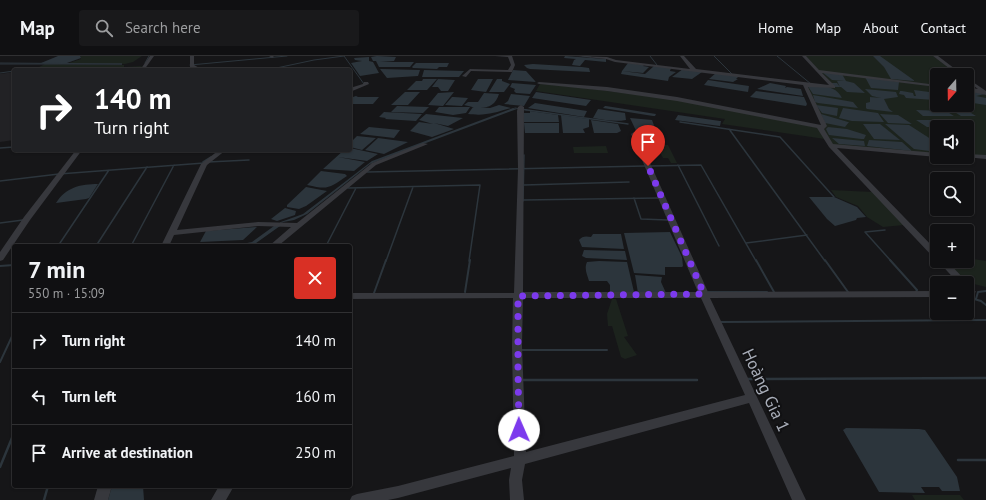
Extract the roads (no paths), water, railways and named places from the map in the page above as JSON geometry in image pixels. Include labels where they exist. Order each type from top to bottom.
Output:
[{"type":"street","points":[[143,68],[152,56]]},
{"type":"street","points":[[192,56],[191,65],[197,68]]},
{"type":"street","points":[[464,76],[471,70],[510,71],[513,65],[510,56],[497,56]]},
{"type":"street","points":[[577,56],[607,58],[621,62],[833,87],[804,56]]},
{"type":"street","points":[[618,56],[621,62]]},
{"type":"street","points":[[682,56],[694,70]]},
{"type":"street","points":[[935,56],[951,68]]},
{"type":"street","points":[[818,71],[930,85]]},
{"type":"street","points":[[352,89],[367,84],[366,83]]},
{"type":"street","points":[[539,84],[587,87],[677,99],[820,127],[831,146],[930,249]]},
{"type":"street","points":[[805,84],[824,126],[820,127]]},
{"type":"street","points":[[974,84],[986,92]]},
{"type":"street","points":[[974,90],[986,92]]},
{"type":"street","points":[[517,500],[515,479],[516,470],[520,460],[518,296],[521,107]]},
{"type":"street","name":"Hoàng Gia 1","points":[[634,134],[704,294],[799,500]]},
{"type":"street","points":[[275,244],[374,164],[425,144]]},
{"type":"street","points":[[831,146],[930,153]]},
{"type":"street","points":[[0,258],[27,219],[77,152]]},
{"type":"street","points":[[166,244],[204,164],[220,152]]},
{"type":"street","points":[[974,156],[986,157]]},
{"type":"street","points":[[170,233],[258,224],[298,225]]},
{"type":"street","points":[[949,268],[956,276]]},
{"type":"street","points":[[352,296],[930,294]]},
{"type":"street","points":[[357,500],[398,492],[751,398]]},
{"type":"street","points":[[101,500],[104,488]]},
{"type":"street","points":[[218,500],[225,488]]},
{"type":"waterway","points":[[145,63],[149,56]]},
{"type":"waterway","points":[[190,65],[287,56]]},
{"type":"waterway","points":[[276,68],[314,60],[344,56],[364,84]]},
{"type":"waterway","points":[[582,56],[591,57]]},
{"type":"waterway","points":[[650,56],[657,65]]},
{"type":"waterway","points":[[714,56],[732,74]]},
{"type":"waterway","points":[[777,56],[811,84]]},
{"type":"waterway","points":[[0,63],[122,64],[0,64]]},
{"type":"waterway","points":[[0,73],[12,71]]},
{"type":"waterway","points":[[515,108],[526,110]]},
{"type":"waterway","points":[[520,109],[526,110]]},
{"type":"waterway","points":[[526,110],[628,124]]},
{"type":"waterway","points":[[680,122],[729,129]]},
{"type":"waterway","points":[[729,129],[780,137],[834,197]]},
{"type":"waterway","points":[[729,129],[806,235]]},
{"type":"waterway","points":[[0,148],[12,147]]},
{"type":"waterway","points":[[524,155],[524,169]]},
{"type":"waterway","points":[[203,162],[211,157]]},
{"type":"waterway","points":[[208,162],[249,160]]},
{"type":"waterway","points":[[174,165],[204,163]]},
{"type":"waterway","points":[[132,244],[174,165]]},
{"type":"waterway","points":[[147,167],[174,165]]},
{"type":"waterway","points":[[650,166],[678,165]]},
{"type":"waterway","points":[[678,165],[719,246]]},
{"type":"waterway","points":[[678,165],[701,165],[756,261]]},
{"type":"waterway","points":[[524,169],[645,166]]},
{"type":"waterway","points":[[97,244],[147,167]]},
{"type":"waterway","points":[[109,170],[147,167]]},
{"type":"waterway","points":[[367,172],[524,169]]},
{"type":"waterway","points":[[523,200],[524,169]]},
{"type":"waterway","points":[[0,181],[109,170]]},
{"type":"waterway","points":[[59,244],[109,170]]},
{"type":"waterway","points":[[524,185],[629,182]]},
{"type":"waterway","points":[[348,188],[480,185],[469,261]]},
{"type":"waterway","points":[[386,261],[413,187]]},
{"type":"waterway","points":[[327,244],[356,188]]},
{"type":"waterway","points":[[523,200],[634,198]]},
{"type":"waterway","points":[[634,198],[641,219],[668,220]]},
{"type":"waterway","points":[[634,198],[659,198]]},
{"type":"waterway","points":[[0,223],[23,220]]},
{"type":"waterway","points":[[885,230],[865,232],[891,261]]},
{"type":"waterway","points":[[746,243],[806,235]]},
{"type":"waterway","points":[[806,235],[825,261]]},
{"type":"waterway","points":[[374,293],[386,260]]},
{"type":"waterway","points":[[465,292],[470,260]]},
{"type":"waterway","points":[[756,260],[774,292]]},
{"type":"waterway","points":[[825,260],[848,292]]},
{"type":"waterway","points":[[890,260],[917,290],[916,292]]},
{"type":"waterway","points":[[0,266],[12,265]]},
{"type":"waterway","points":[[976,299],[978,292],[986,291]]},
{"type":"waterway","points":[[708,292],[767,292]]},
{"type":"waterway","points":[[974,299],[981,301],[986,305]]},
{"type":"waterway","points":[[720,322],[986,320]]},
{"type":"waterway","points":[[0,362],[12,336]]},
{"type":"waterway","points":[[522,350],[607,350]]},
{"type":"waterway","points":[[747,379],[986,378]]},
{"type":"waterway","points":[[522,380],[697,380]]},
{"type":"waterway","points":[[0,467],[12,438]]},
{"type":"waterway","points":[[958,460],[986,460]]},
{"type":"waterway","points":[[44,500],[47,488]]}]
